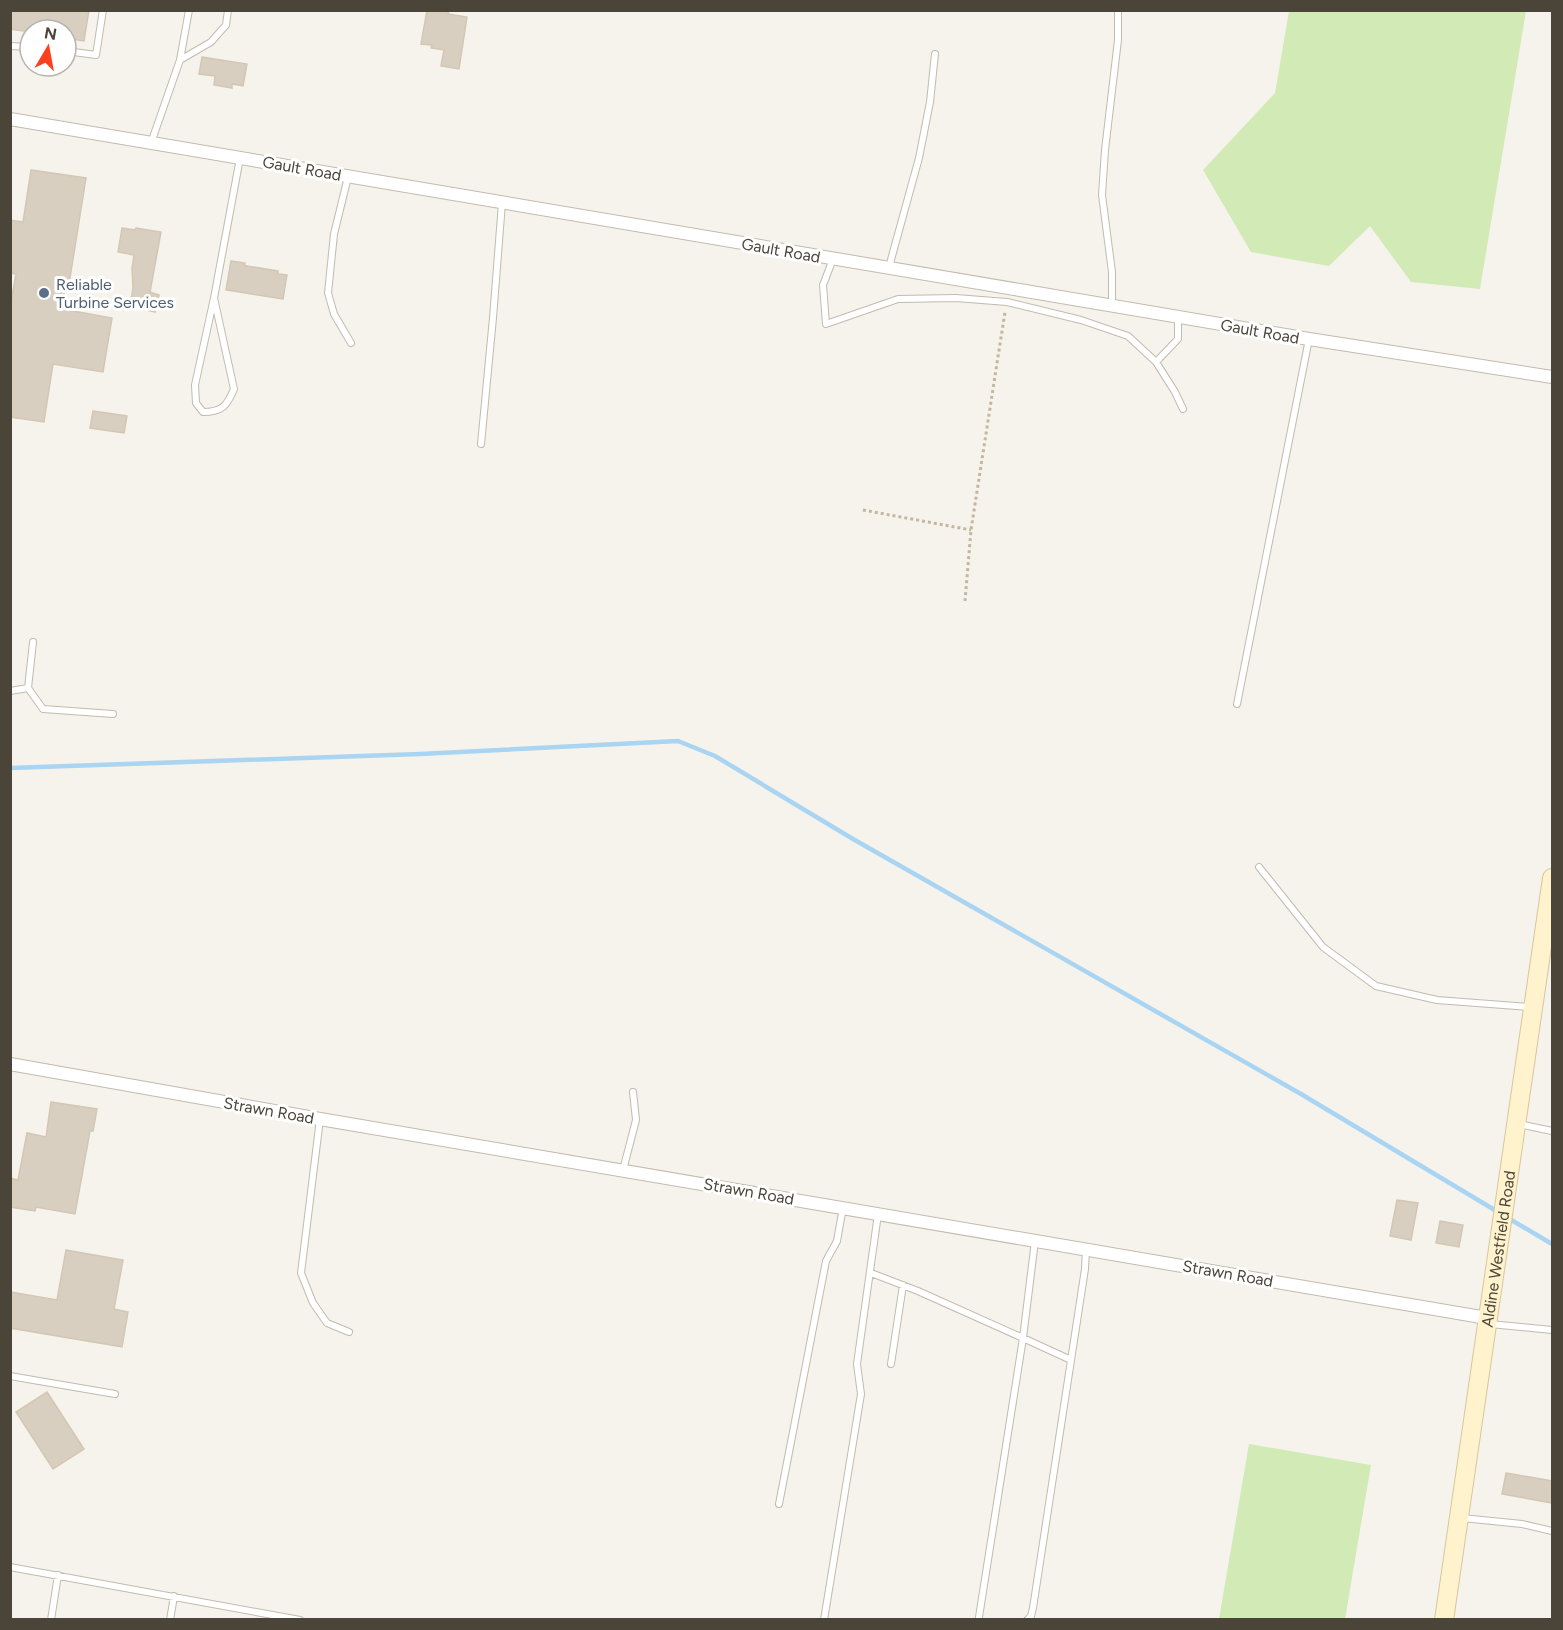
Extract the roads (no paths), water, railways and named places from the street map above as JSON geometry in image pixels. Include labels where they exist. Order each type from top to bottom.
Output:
[{"type":"main road","name":"Aldine Westfield Road","points":[[1444,1620],[1552,878]]},
{"type":"street","name":"Gault Road","points":[[10,119],[1309,339],[1552,377]]},
{"type":"street","name":"Strawn Road","points":[[10,1064],[1035,1240],[1487,1321]]},
{"type":"lane","points":[[78,53],[96,55],[103,10]]},
{"type":"lane","points":[[151,143],[180,60],[189,10]]},
{"type":"lane","points":[[180,60],[211,42],[226,25],[228,10]]},
{"type":"lane","points":[[1112,306],[1112,272],[1102,195],[1118,40],[1118,10]]},
{"type":"lane","points":[[889,268],[919,159],[930,102],[935,54]]},
{"type":"lane","points":[[214,298],[234,389],[229,402],[216,412],[203,412],[196,403],[195,385],[240,158]]},
{"type":"lane","points":[[348,176],[334,234],[327,293],[334,314],[351,343]]},
{"type":"lane","points":[[481,444],[502,202]]},
{"type":"lane","points":[[833,258],[823,285],[826,324],[898,299],[956,298],[1007,302],[1081,320],[1128,336],[1156,362],[1175,392],[1183,410]]},
{"type":"lane","points":[[1156,362],[1178,339],[1178,317]]},
{"type":"lane","points":[[1238,704],[1309,339]]},
{"type":"lane","points":[[33,642],[28,688],[42,709],[113,714]]},
{"type":"lane","points":[[10,691],[28,688]]},
{"type":"lane","points":[[1259,867],[1323,947],[1376,986],[1437,1000],[1533,1008]]},
{"type":"lane","points":[[623,1170],[636,1120],[633,1092]]},
{"type":"lane","points":[[320,1119],[301,1273],[313,1303],[327,1323],[349,1332]]},
{"type":"lane","points":[[1516,1123],[1552,1131]]},
{"type":"lane","points":[[779,1504],[826,1261],[837,1240],[843,1207]]},
{"type":"lane","points":[[824,1620],[861,1394],[857,1364],[878,1213]]},
{"type":"lane","points":[[988,1620],[979,1618],[1023,1338],[1035,1240]]},
{"type":"lane","points":[[1028,1620],[1033,1608],[1085,1269],[1086,1249]]},
{"type":"lane","points":[[871,1273],[1071,1360]]},
{"type":"lane","points":[[891,1364],[903,1285]]},
{"type":"lane","points":[[1487,1321],[1552,1330]]},
{"type":"lane","points":[[10,1376],[115,1394]]},
{"type":"lane","points":[[1458,1518],[1522,1524],[1552,1531]]},
{"type":"lane","points":[[10,1567],[300,1620]]},
{"type":"lane","points":[[51,1620],[58,1575]]},
{"type":"lane","points":[[170,1620],[174,1596]]},
{"type":"waterway","points":[[10,768],[420,754],[678,741],[715,756],[853,839],[1301,1094],[1498,1212]]},
{"type":"waterway","points":[[1508,1218],[1552,1244]]},
{"type":"place","name":"Reliable Turbine Services","points":[[44,293]]}]
